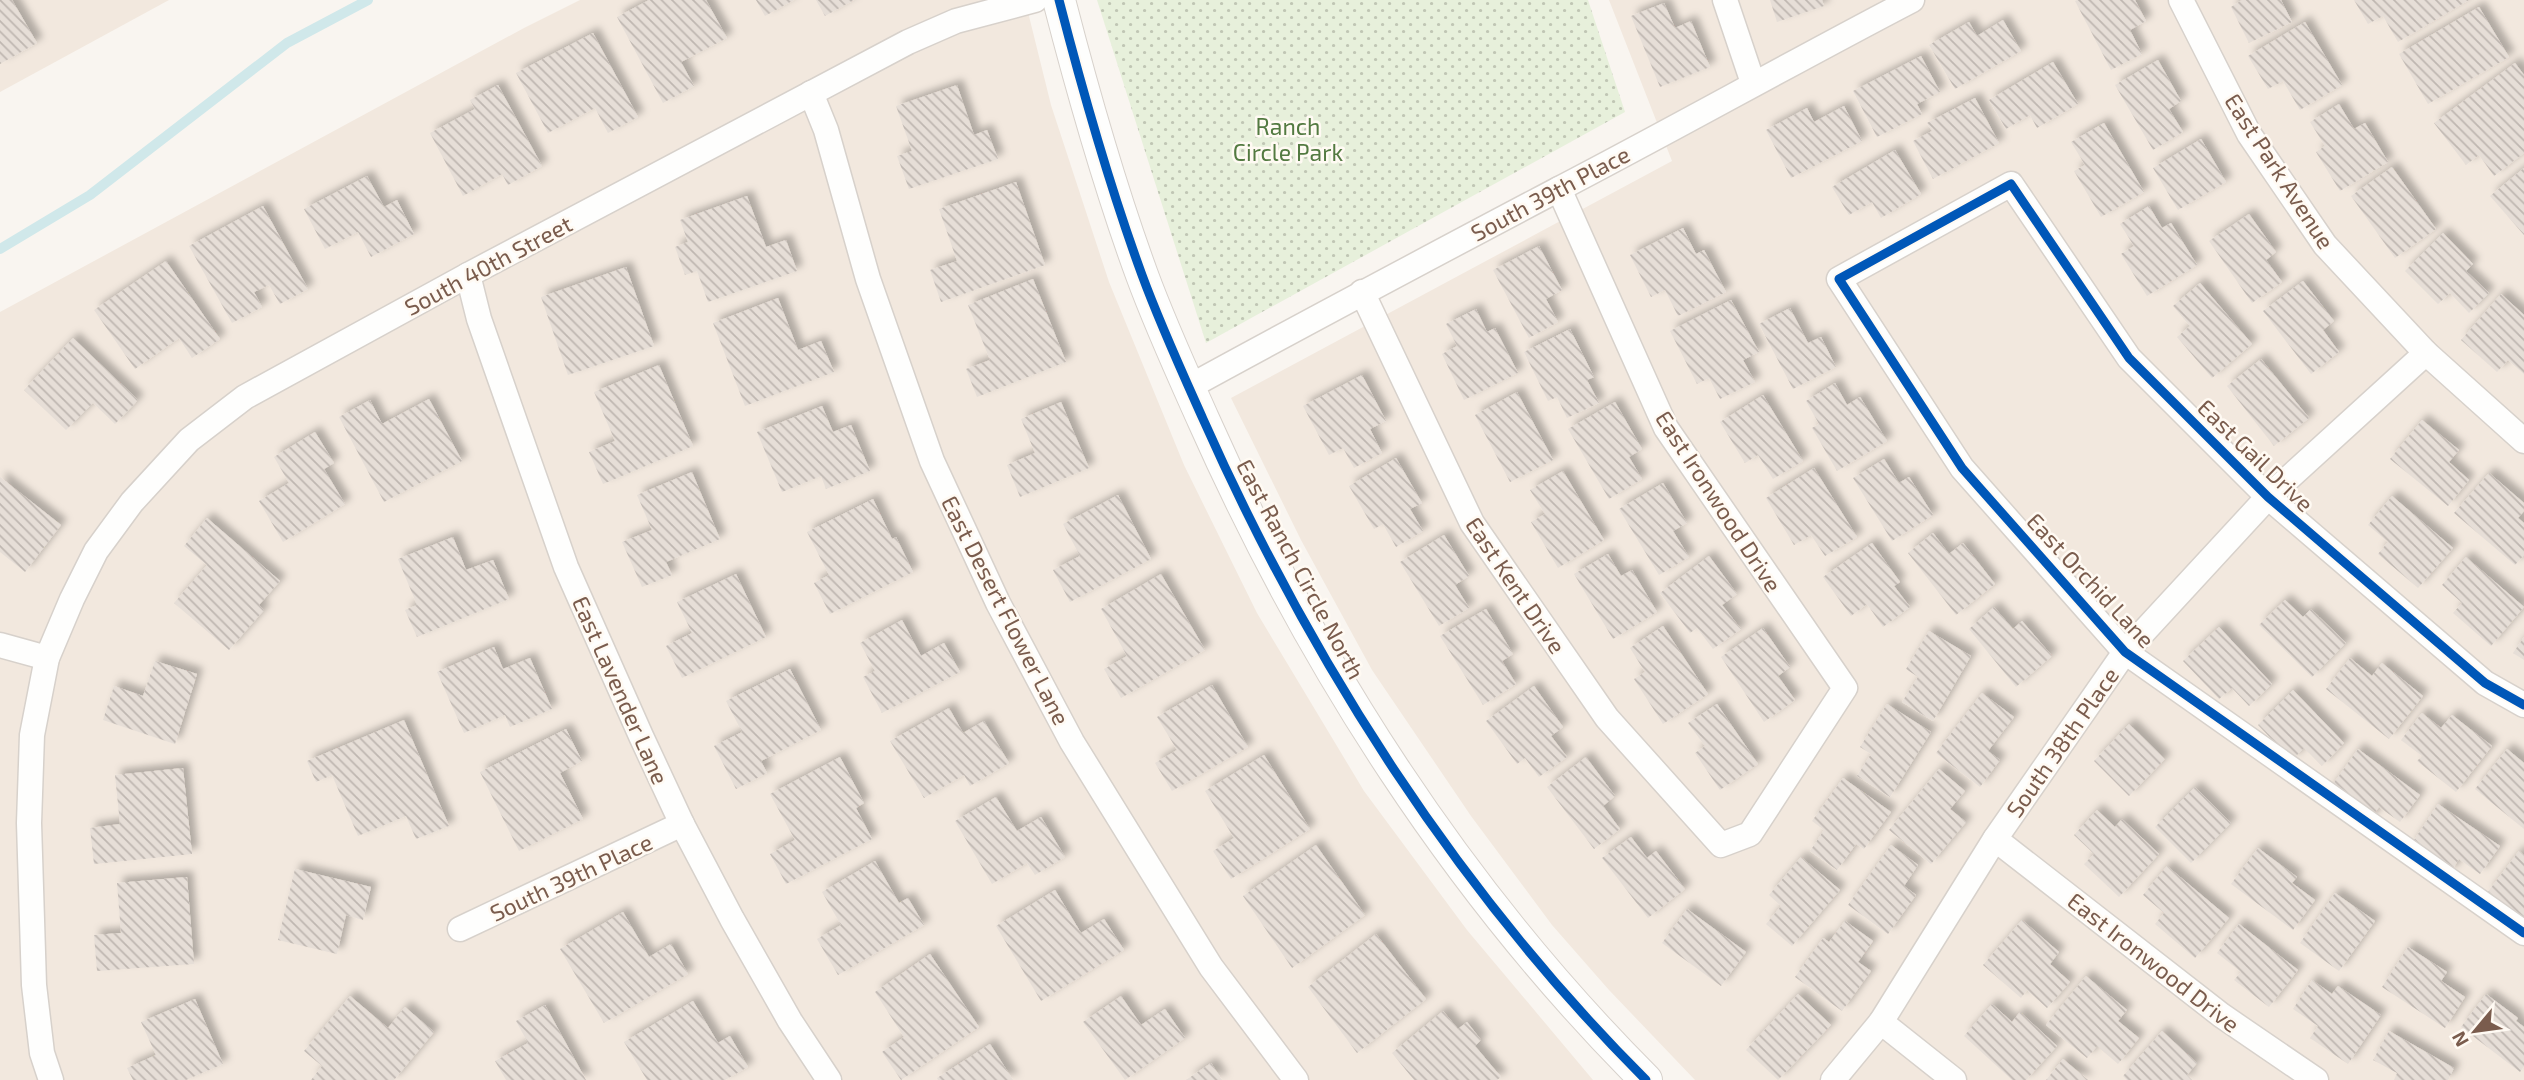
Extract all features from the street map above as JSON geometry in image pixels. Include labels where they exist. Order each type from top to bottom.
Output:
[{"type":"street","name":"South 40th Street","points":[[51,1080],[42,1054],[34,985],[29,823],[32,735],[47,658],[96,551],[132,502],[189,440],[245,397],[468,275],[908,42],[956,21],[1035,0]]},
{"type":"street","name":"East Ranch Circle North","points":[[1059,0],[1119,209],[1143,279],[1189,387],[1271,563],[1328,665],[1430,823],[1508,926],[1558,985],[1646,1080]]},
{"type":"street","points":[[1725,0],[1753,83]]},
{"type":"street","name":"South 39th Place","points":[[1189,387],[1362,292],[1912,0]]},
{"type":"street","name":"East Park Avenue","points":[[2181,0],[2249,134],[2325,246],[2426,353],[2524,441]]},
{"type":"street","name":"East Desert Flower Lane","points":[[811,93],[826,130],[868,279],[932,461],[998,603],[1072,742],[1211,967],[1297,1080]]},
{"type":"street","name":"East Gail Drive","points":[[1839,279],[2011,184],[2129,358],[2268,497],[2486,683],[2524,705]]},
{"type":"street","name":"East Ironwood Drive","points":[[1559,189],[1666,428],[1845,688],[1750,834],[1721,845]]},
{"type":"street","name":"East Lavender Lane","points":[[468,275],[483,332],[566,567],[681,824],[790,1021],[829,1080]]},
{"type":"street","name":"East Orchid Lane","points":[[1839,279],[1962,468],[2125,652],[2524,933]]},
{"type":"street","name":"East Kent Drive","points":[[1362,292],[1472,523],[1607,718],[1721,845]]},
{"type":"street","name":"South 38th Place","points":[[1833,1080],[1881,1022],[1995,839],[2125,652],[2268,497],[2426,353]]},
{"type":"street","points":[[0,645],[47,658]]},
{"type":"street","name":"South 39th Place","points":[[460,929],[681,824]]},
{"type":"street","name":"East Ironwood Drive","points":[[1995,839],[2221,1015],[2316,1080]]},
{"type":"street","points":[[1881,1022],[1954,1080]]},
{"type":"shaded area","points":[[0,0],[169,0],[0,92]]},
{"type":"shaded area","points":[[580,0],[1025,0],[1051,105],[1109,282],[1184,465],[1257,613],[1364,791],[1467,930],[1593,1080],[0,1080],[0,312]]},
{"type":"shaded area","points":[[1609,0],[2524,0],[2524,1080],[1695,1080],[1609,990],[1552,925],[1471,816],[1372,670],[1301,540],[1231,398],[1672,161]]},
{"type":"green space","name":"Ranch Circle Park","points":[[1097,0],[1588,0],[1625,112],[1206,343]]},
{"type":"building","points":[[0,0],[12,0],[37,43],[0,64]]},
{"type":"building","points":[[649,0],[706,0],[727,38],[681,62],[694,86],[663,103],[617,17]]},
{"type":"building","points":[[756,0],[794,0],[765,16]]},
{"type":"building","points":[[816,0],[854,0],[825,16]]},
{"type":"building","points":[[1770,0],[1822,0],[1824,6],[1777,22]]},
{"type":"building","points":[[2135,0],[2146,21],[2130,30],[2142,54],[2111,70],[2075,1]]},
{"type":"building","points":[[2242,0],[2281,0],[2292,22],[2249,43],[2231,7]]},
{"type":"building","points":[[2354,0],[2469,0],[2398,42],[2383,16],[2368,24]]},
{"type":"building","points":[[1664,3],[1675,28],[1691,21],[1710,67],[1660,87],[1631,16]]},
{"type":"building","points":[[2479,7],[2509,57],[2428,104],[2399,54]]},
{"type":"building","points":[[2003,20],[2021,51],[1955,89],[1929,45],[1969,22],[1977,36]]},
{"type":"building","points":[[2305,22],[2342,85],[2300,110],[2283,81],[2268,89],[2248,56]]},
{"type":"building","points":[[593,33],[638,117],[608,133],[595,108],[548,133],[516,73]]},
{"type":"building","points":[[1921,56],[1940,92],[1917,104],[1922,114],[1877,137],[1853,91]]},
{"type":"building","points":[[2158,60],[2181,101],[2169,109],[2183,132],[2153,150],[2115,85]]},
{"type":"building","points":[[2053,62],[2078,104],[2037,128],[2030,115],[2006,129],[1989,100]]},
{"type":"building","points":[[2515,63],[2524,75],[2524,153],[2494,176],[2479,155],[2466,165],[2434,123]]},
{"type":"building","points":[[498,85],[542,166],[508,185],[502,174],[463,196],[430,133],[475,109],[470,100]]},
{"type":"building","points":[[957,85],[974,135],[987,130],[998,159],[909,189],[897,156],[912,151],[896,106]]},
{"type":"building","points":[[1975,98],[1999,143],[1933,179],[1913,141],[1932,131],[1927,123]]},
{"type":"building","points":[[2339,104],[2354,129],[2365,123],[2388,162],[2340,191],[2316,152],[2325,146],[2310,122]]},
{"type":"building","points":[[1844,106],[1862,141],[1791,178],[1766,130],[1807,108],[1814,122]]},
{"type":"building","points":[[2104,123],[2144,192],[2101,217],[2074,171],[2085,165],[2071,142]]},
{"type":"building","points":[[2201,139],[2226,182],[2178,210],[2153,168]]},
{"type":"building","points":[[1895,150],[1921,194],[1881,218],[1872,202],[1849,215],[1832,187]]},
{"type":"building","points":[[2392,167],[2436,229],[2395,258],[2351,196]]},
{"type":"building","points":[[2524,168],[2524,235],[2490,196]]},
{"type":"building","points":[[367,176],[384,207],[397,200],[414,234],[371,257],[358,232],[325,249],[304,209]]},
{"type":"building","points":[[1016,182],[1045,265],[941,302],[930,270],[957,261],[939,209]]},
{"type":"building","points":[[747,196],[766,247],[786,240],[797,271],[708,302],[697,271],[685,275],[675,247],[688,242],[680,220]]},
{"type":"building","points":[[263,206],[308,289],[280,304],[269,285],[254,292],[262,307],[232,323],[189,246]]},
{"type":"building","points":[[2149,206],[2162,228],[2171,223],[2197,265],[2147,296],[2121,254],[2134,246],[2120,224]]},
{"type":"building","points":[[2249,214],[2276,252],[2266,260],[2282,282],[2252,303],[2209,241]]},
{"type":"building","points":[[1683,228],[1696,254],[1704,250],[1726,292],[1678,316],[1665,290],[1651,297],[1630,255]]},
{"type":"building","points":[[2443,233],[2473,264],[2466,271],[2489,293],[2469,313],[2450,293],[2438,304],[2405,271]]},
{"type":"building","points":[[1539,246],[1562,290],[1546,299],[1558,322],[1529,338],[1493,270]]},
{"type":"building","points":[[166,261],[220,339],[192,358],[179,338],[135,369],[94,310]]},
{"type":"building","points":[[626,267],[654,346],[568,375],[541,297]]},
{"type":"building","points":[[1033,279],[1066,362],[977,397],[966,369],[990,360],[968,305]]},
{"type":"building","points":[[2303,281],[2334,321],[2323,330],[2339,352],[2311,374],[2263,311]]},
{"type":"building","points":[[2200,283],[2252,344],[2212,378],[2177,337],[2190,326],[2173,306]]},
{"type":"building","points":[[2501,294],[2524,315],[2524,374],[2508,360],[2497,372],[2461,340]]},
{"type":"building","points":[[778,298],[798,350],[821,341],[834,372],[745,406],[713,323]]},
{"type":"building","points":[[1731,300],[1759,352],[1743,360],[1755,382],[1720,399],[1709,378],[1697,384],[1670,331]]},
{"type":"building","points":[[1790,308],[1808,343],[1821,337],[1836,367],[1793,389],[1759,324]]},
{"type":"building","points":[[1476,309],[1487,332],[1495,328],[1518,373],[1464,400],[1442,354],[1457,346],[1446,324]]},
{"type":"building","points":[[1570,329],[1594,377],[1587,380],[1599,403],[1567,418],[1557,397],[1548,401],[1524,352]]},
{"type":"building","points":[[73,338],[138,400],[115,424],[93,403],[66,430],[24,390]]},
{"type":"building","points":[[2261,359],[2309,418],[2274,446],[2227,386]]},
{"type":"building","points":[[659,365],[693,446],[603,484],[589,452],[615,441],[594,392]]},
{"type":"building","points":[[1362,375],[1386,421],[1370,429],[1382,453],[1354,468],[1343,448],[1329,455],[1303,406]]},
{"type":"building","points":[[1835,383],[1847,405],[1860,397],[1887,441],[1837,471],[1812,428],[1819,424],[1806,401]]},
{"type":"building","points":[[1517,392],[1553,460],[1510,482],[1475,415]]},
{"type":"building","points":[[1763,395],[1803,461],[1773,479],[1758,455],[1745,463],[1720,422]]},
{"type":"building","points":[[429,399],[462,461],[384,502],[339,417],[370,400],[382,424]]},
{"type":"building","points":[[1061,402],[1089,468],[1020,497],[1007,465],[1035,453],[1021,419]]},
{"type":"building","points":[[1615,402],[1642,449],[1629,457],[1642,479],[1609,499],[1568,429]]},
{"type":"building","points":[[822,406],[833,432],[851,425],[870,471],[826,489],[821,476],[782,492],[757,432]]},
{"type":"building","points":[[2422,420],[2459,450],[2449,462],[2469,480],[2448,506],[2390,459]]},
{"type":"building","points":[[315,432],[334,463],[324,469],[345,504],[283,542],[259,501],[289,483],[274,457]]},
{"type":"building","points":[[1396,458],[1422,503],[1410,509],[1423,531],[1396,547],[1383,524],[1374,529],[1349,486]]},
{"type":"building","points":[[1884,459],[1899,483],[1909,477],[1933,515],[1892,541],[1853,478]]},
{"type":"building","points":[[1814,468],[1857,537],[1825,556],[1811,535],[1794,545],[1766,498]]},
{"type":"building","points":[[1563,471],[1604,540],[1558,568],[1531,522],[1545,514],[1530,490]]},
{"type":"building","points":[[692,472],[720,539],[666,562],[672,575],[642,587],[622,542],[652,530],[637,495]]},
{"type":"building","points":[[2489,473],[2524,503],[2524,511],[2518,518],[2524,523],[2524,555],[2515,565],[2454,513]]},
{"type":"building","points":[[0,477],[61,525],[25,572],[0,552]]},
{"type":"building","points":[[1663,483],[1687,523],[1673,531],[1689,557],[1659,575],[1619,509]]},
{"type":"building","points":[[1118,495],[1151,559],[1070,602],[1053,570],[1080,556],[1063,524]]},
{"type":"building","points":[[2392,496],[2453,548],[2418,588],[2378,554],[2388,542],[2368,525]]},
{"type":"building","points":[[873,499],[892,539],[896,537],[913,572],[830,614],[814,583],[829,575],[807,532]]},
{"type":"building","points":[[207,518],[280,581],[259,605],[264,610],[229,650],[174,603],[207,565],[184,546]]},
{"type":"building","points":[[1933,533],[1949,554],[1963,543],[1995,584],[1956,615],[1908,553]]},
{"type":"building","points":[[1444,535],[1469,576],[1455,585],[1469,608],[1439,626],[1400,562]]},
{"type":"building","points":[[453,537],[466,570],[493,560],[509,599],[417,637],[405,610],[417,605],[398,559]]},
{"type":"building","points":[[1872,543],[1900,582],[1894,586],[1910,607],[1883,627],[1867,604],[1851,616],[1823,577]]},
{"type":"building","points":[[1608,554],[1621,576],[1632,570],[1657,612],[1613,639],[1574,574]]},
{"type":"building","points":[[1709,556],[1737,594],[1722,605],[1741,629],[1713,649],[1697,628],[1690,633],[1660,593]]},
{"type":"building","points":[[2466,557],[2524,607],[2491,646],[2453,613],[2462,603],[2442,585]]},
{"type":"building","points":[[736,574],[766,637],[682,678],[666,646],[692,633],[677,602]]},
{"type":"building","points":[[1161,574],[1205,650],[1121,698],[1104,669],[1127,656],[1101,609]]},
{"type":"building","points":[[2285,600],[2303,617],[2311,609],[2346,643],[2312,677],[2259,625]]},
{"type":"building","points":[[1994,607],[2013,629],[2022,621],[2052,656],[2016,687],[1969,629]]},
{"type":"building","points":[[1486,609],[1513,654],[1502,661],[1516,684],[1483,705],[1440,636]]},
{"type":"building","points":[[902,620],[921,656],[944,643],[960,672],[882,713],[863,677],[875,671],[860,643]]},
{"type":"building","points":[[1663,626],[1708,694],[1663,724],[1634,679],[1645,672],[1630,648]]},
{"type":"building","points":[[2219,627],[2272,684],[2249,706],[2232,688],[2219,699],[2183,661]]},
{"type":"building","points":[[1763,628],[1790,667],[1778,676],[1795,700],[1764,722],[1721,657]]},
{"type":"building","points":[[1929,631],[1971,656],[1933,721],[1902,702],[1918,677],[1906,669]]},
{"type":"building","points":[[2524,637],[2524,660],[2513,653]]},
{"type":"building","points":[[494,647],[503,669],[530,658],[552,709],[510,727],[505,715],[464,733],[437,672]]},
{"type":"building","points":[[2350,658],[2372,676],[2382,663],[2423,696],[2389,739],[2326,689]]},
{"type":"building","points":[[155,661],[197,674],[175,744],[103,720],[114,686],[143,696]]},
{"type":"building","points":[[790,669],[821,730],[761,761],[767,773],[736,789],[714,746],[742,732],[726,701]]},
{"type":"building","points":[[1212,685],[1248,747],[1172,791],[1155,763],[1177,750],[1157,717]]},
{"type":"building","points":[[1534,686],[1563,727],[1551,736],[1567,757],[1539,777],[1525,758],[1517,764],[1486,721]]},
{"type":"building","points":[[2293,690],[2344,743],[2322,766],[2304,748],[2292,760],[2258,725]]},
{"type":"building","points":[[1982,693],[2014,717],[1988,751],[2000,760],[1980,787],[1936,753]]},
{"type":"building","points":[[1717,704],[1758,764],[1720,790],[1695,753],[1705,746],[1688,723]]},
{"type":"building","points":[[1887,704],[1931,732],[1890,797],[1857,776],[1871,754],[1860,747]]},
{"type":"building","points":[[949,708],[963,733],[984,721],[1009,763],[970,786],[964,775],[924,798],[890,741]]},
{"type":"building","points":[[2422,713],[2441,728],[2452,715],[2492,746],[2456,792],[2417,761],[2422,756],[2401,740]]},
{"type":"building","points":[[404,720],[449,826],[416,839],[406,816],[358,836],[332,775],[316,782],[307,761]]},
{"type":"building","points":[[2129,724],[2165,759],[2129,796],[2094,761]]},
{"type":"building","points":[[566,729],[582,761],[560,773],[583,819],[519,851],[480,772]]},
{"type":"building","points":[[2358,749],[2420,795],[2400,822],[2379,807],[2369,821],[2328,791]]},
{"type":"building","points":[[2507,749],[2524,763],[2524,829],[2475,789]]},
{"type":"building","points":[[1264,755],[1310,829],[1231,879],[1213,851],[1234,838],[1205,791]]},
{"type":"building","points":[[840,757],[864,803],[856,808],[872,839],[786,884],[770,854],[795,840],[770,794]]},
{"type":"building","points":[[1586,757],[1615,796],[1603,806],[1620,829],[1594,849],[1547,787]]},
{"type":"building","points":[[183,768],[192,854],[94,864],[90,828],[120,824],[115,775]]},
{"type":"building","points":[[1939,769],[1965,791],[1950,809],[1966,822],[1931,864],[1889,830]]},
{"type":"building","points":[[1843,778],[1891,812],[1864,849],[1856,844],[1837,870],[1810,851],[1824,830],[1812,821]]},
{"type":"building","points":[[2195,787],[2231,823],[2191,863],[2155,827]]},
{"type":"building","points":[[996,797],[1017,831],[1041,817],[1065,857],[1035,875],[1027,863],[992,884],[955,821]]},
{"type":"building","points":[[2438,804],[2500,846],[2480,874],[2459,859],[2450,873],[2410,846]]},
{"type":"building","points":[[2097,810],[2115,827],[2122,819],[2159,854],[2119,897],[2084,864],[2094,854],[2074,835]]},
{"type":"building","points":[[1631,837],[1647,858],[1656,851],[1685,889],[1648,918],[1602,858]]},
{"type":"building","points":[[1316,845],[1365,915],[1292,968],[1243,896]]},
{"type":"building","points":[[1891,845],[1918,865],[1904,886],[1916,895],[1888,934],[1848,905]]},
{"type":"building","points":[[2258,848],[2297,877],[2292,883],[2315,900],[2293,930],[2231,884]]},
{"type":"building","points":[[2519,851],[2524,855],[2524,920],[2487,893]]},
{"type":"building","points":[[1801,857],[1840,890],[1792,946],[1766,924],[1781,906],[1769,895]]},
{"type":"building","points":[[875,861],[899,903],[908,898],[924,925],[838,975],[817,939],[841,925],[822,892]]},
{"type":"building","points":[[2167,866],[2229,918],[2195,958],[2155,924],[2164,913],[2143,895]]},
{"type":"building","points":[[295,869],[371,887],[363,920],[346,915],[337,954],[278,940]]},
{"type":"building","points":[[187,877],[194,964],[97,971],[94,935],[121,933],[117,883]]},
{"type":"building","points":[[1055,890],[1081,933],[1104,919],[1124,950],[1041,1001],[996,926]]},
{"type":"building","points":[[2335,893],[2375,921],[2339,971],[2300,943]]},
{"type":"building","points":[[1687,909],[1746,952],[1721,986],[1662,943]]},
{"type":"building","points":[[623,912],[649,957],[671,944],[688,974],[604,1023],[560,949]]},
{"type":"building","points":[[2022,920],[2059,952],[2050,964],[2070,982],[2047,1008],[2027,990],[2021,998],[1983,965]]},
{"type":"building","points":[[1845,921],[1873,941],[1858,962],[1871,971],[1842,1011],[1795,977],[1823,938],[1829,942]]},
{"type":"building","points":[[2239,924],[2298,970],[2269,1007],[2234,980],[2241,972],[2217,953]]},
{"type":"building","points":[[1376,934],[1426,999],[1357,1053],[1308,987]]},
{"type":"building","points":[[2408,947],[2447,972],[2441,981],[2465,997],[2445,1028],[2382,987]]},
{"type":"building","points":[[930,954],[979,1027],[901,1080],[882,1052],[904,1037],[875,992]]},
{"type":"building","points":[[2086,976],[2127,1010],[2118,1021],[2139,1038],[2118,1064],[2097,1046],[2087,1058],[2046,1025]]},
{"type":"building","points":[[2312,980],[2332,994],[2338,986],[2381,1015],[2348,1064],[2310,1038],[2318,1026],[2293,1009]]},
{"type":"building","points":[[1798,994],[1831,1025],[1778,1080],[1746,1050]]},
{"type":"building","points":[[2486,994],[2518,1018],[2516,1021],[2524,1027],[2524,1066],[2520,1072],[2461,1027]]},
{"type":"building","points":[[350,996],[388,1028],[405,1007],[434,1032],[394,1080],[311,1080],[322,1066],[304,1051]]},
{"type":"building","points":[[1121,996],[1141,1025],[1165,1009],[1185,1038],[1125,1080],[1083,1022]]},
{"type":"building","points":[[195,999],[223,1064],[186,1080],[133,1080],[127,1068],[156,1055],[141,1022]]},
{"type":"building","points":[[693,1001],[718,1043],[730,1036],[748,1067],[725,1080],[647,1080],[624,1042]]},
{"type":"building","points":[[1992,1004],[2012,1022],[2020,1012],[2057,1046],[2026,1080],[2012,1080],[1964,1036]]},
{"type":"building","points":[[545,1005],[586,1080],[506,1080],[495,1061],[528,1043],[516,1021]]},
{"type":"building","points":[[1443,1011],[1458,1029],[1467,1022],[1481,1040],[1475,1046],[1501,1077],[1497,1080],[1414,1080],[1392,1053]]},
{"type":"building","points":[[2162,1031],[2197,1063],[2187,1075],[2192,1080],[2127,1080],[2123,1076]]},
{"type":"building","points":[[2389,1031],[2454,1068],[2448,1080],[2394,1080],[2397,1073],[2373,1060]]},
{"type":"building","points":[[990,1044],[1013,1080],[938,1080],[937,1078]]},
{"type":"building","points":[[2063,1059],[2088,1080],[2046,1080]]},
{"type":"building","points":[[1211,1063],[1222,1080],[1186,1080]]},
{"type":"waterway","points":[[0,249],[90,195],[287,43],[368,0]]},
{"type":"cycle path","points":[[1059,0],[1108,173],[1149,293],[1203,419],[1291,598],[1394,770],[1451,852],[1512,931],[1577,1007],[1646,1080]]},
{"type":"cycle path","points":[[2524,705],[2485,683],[2268,497],[2129,358],[2011,184],[1839,279],[1962,468],[2125,652],[2524,933]]}]
